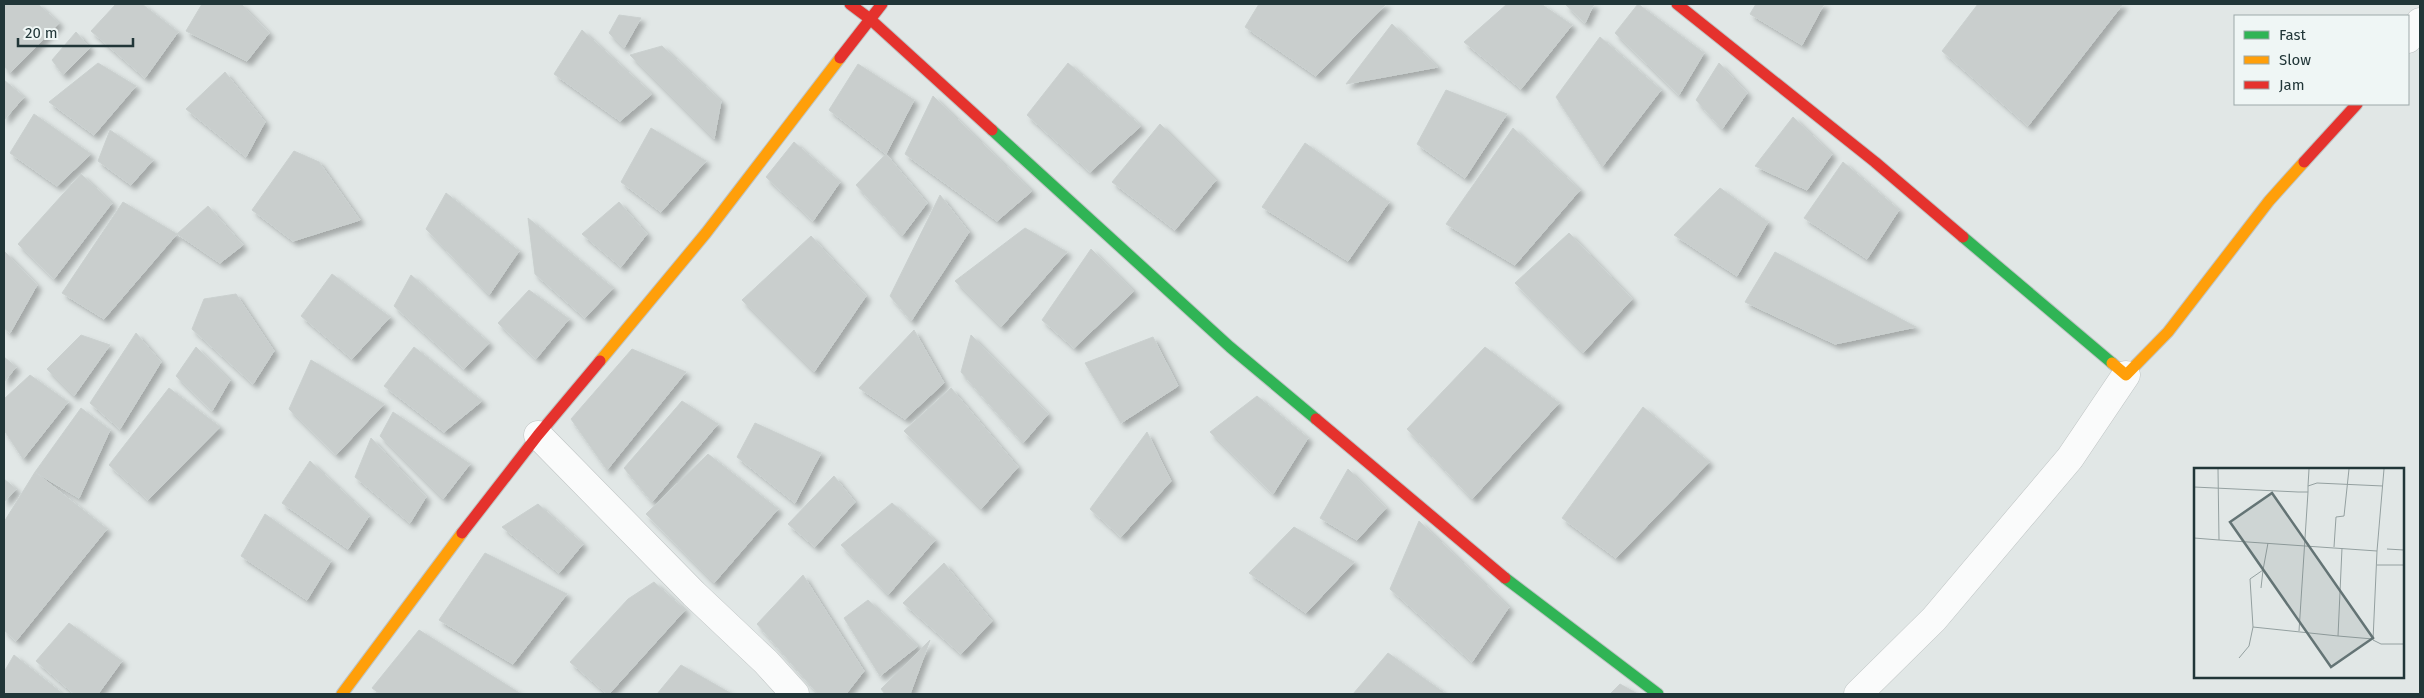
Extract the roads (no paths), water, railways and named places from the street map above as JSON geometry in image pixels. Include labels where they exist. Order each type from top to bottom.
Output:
[{"type":"street","points":[[850,4],[870,19],[1230,347],[1514,585],[1658,694]]},
{"type":"street","points":[[342,694],[435,568],[538,435],[706,233],[882,4]]},
{"type":"street","points":[[1677,4],[1874,162],[2126,375]]},
{"type":"street","points":[[2409,37],[2420,22]]},
{"type":"street","points":[[1858,694],[1934,619],[2070,458],[2126,375],[2168,332],[2269,202],[2356,105]]},
{"type":"street","points":[[538,435],[766,662],[795,694]]}]
